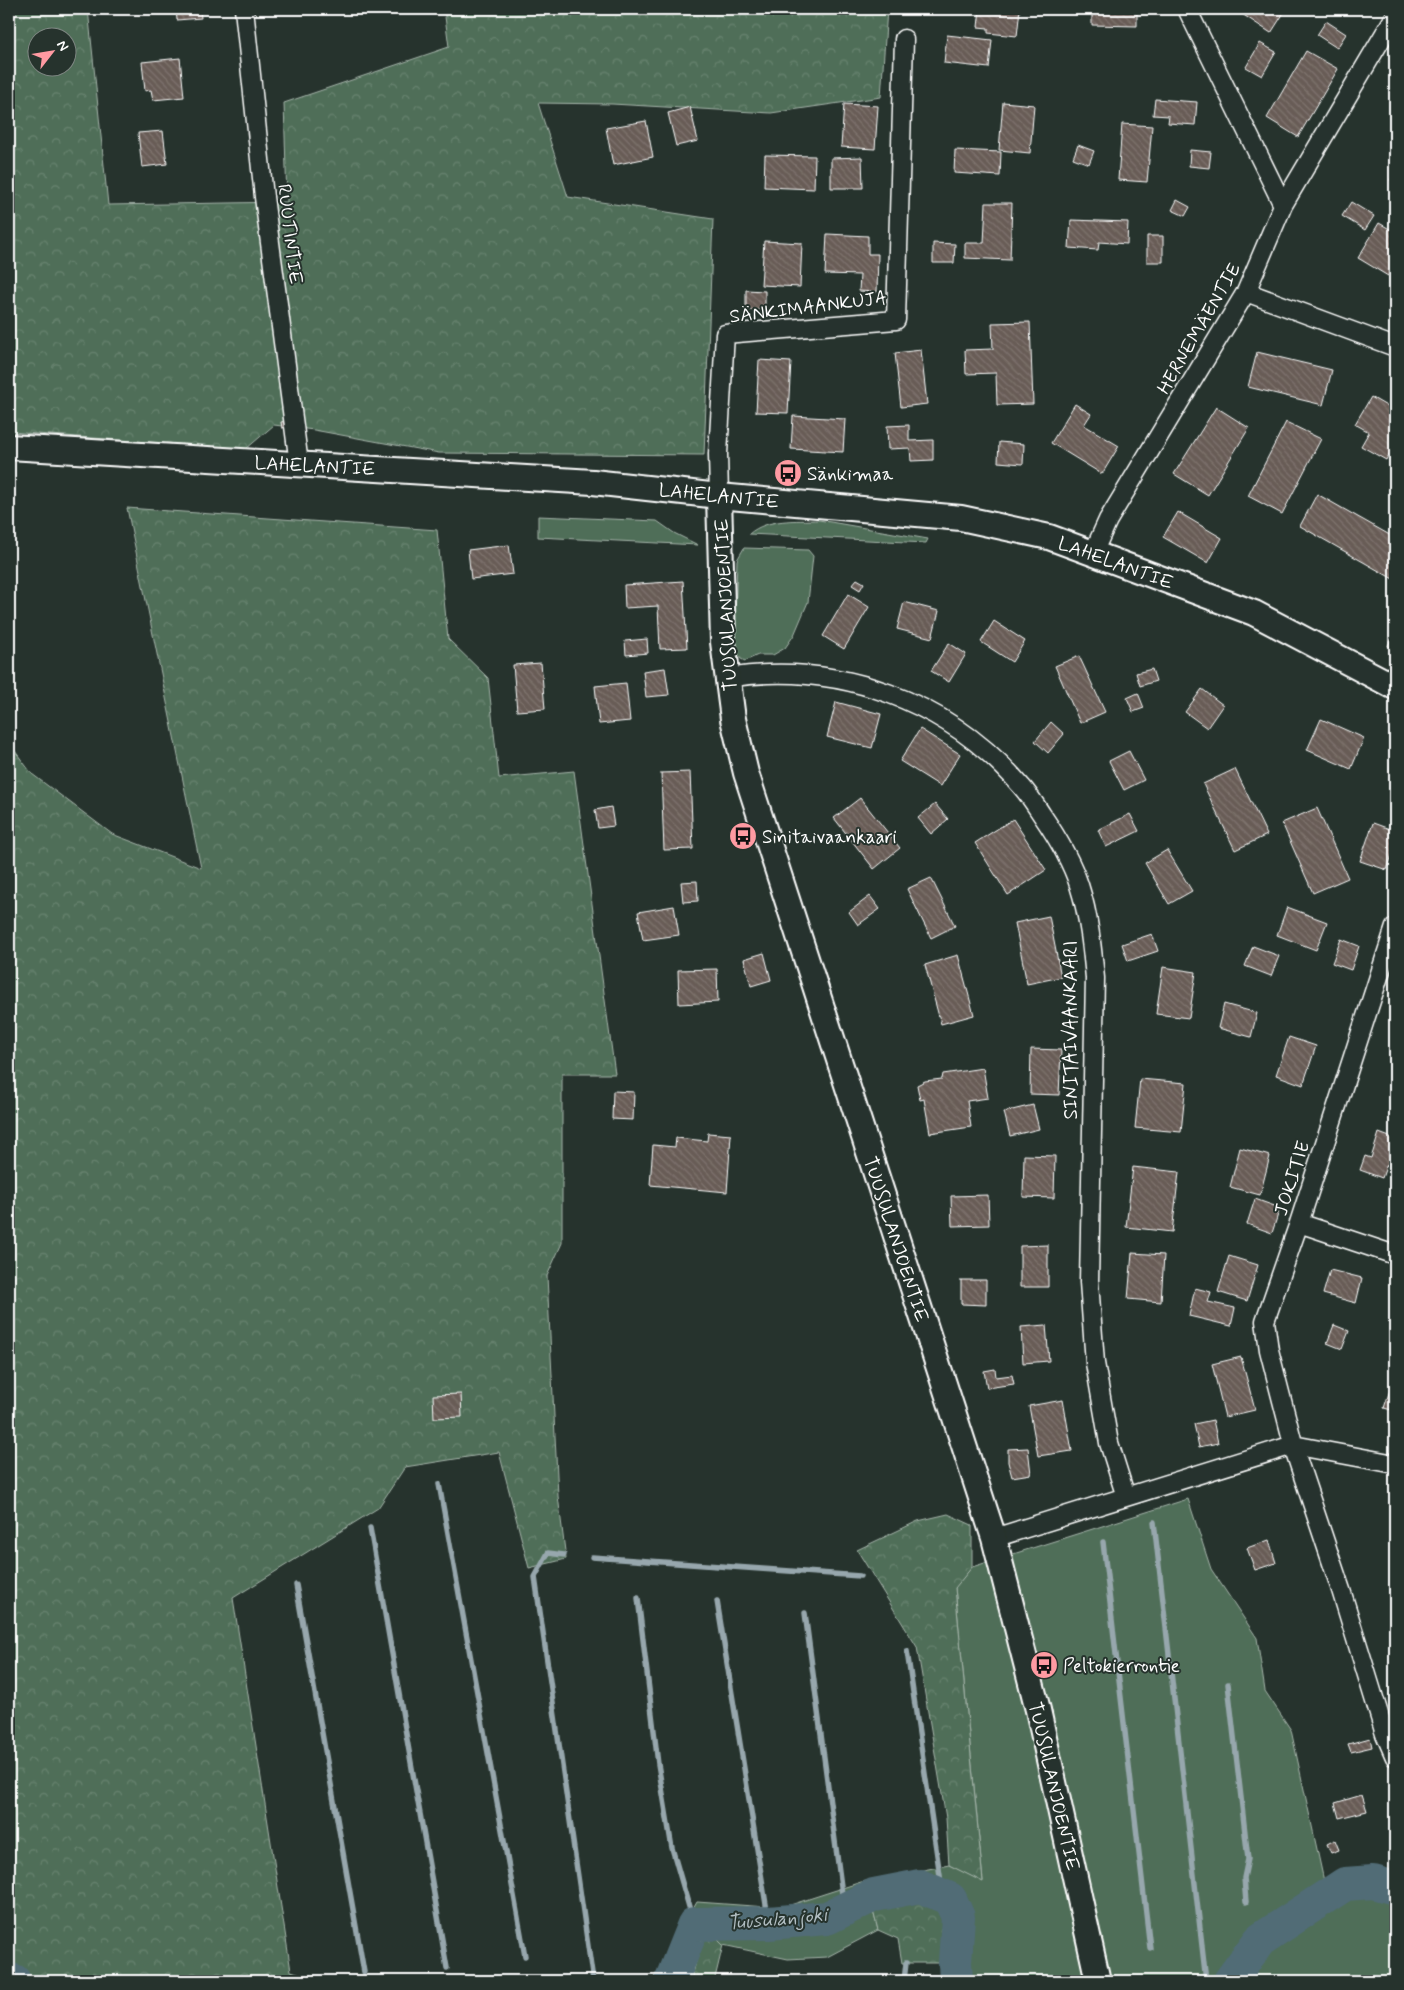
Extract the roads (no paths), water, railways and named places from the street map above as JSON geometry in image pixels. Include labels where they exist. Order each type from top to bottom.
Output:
[{"type":"street","name":"RUUTINTIE","points":[[244,9],[264,197],[299,464]]},
{"type":"street","points":[[1187,9],[1283,205]]},
{"type":"street","name":"HERNEMÄENTIE","points":[[1093,553],[1108,520],[1246,292],[1283,205],[1395,16]]},
{"type":"street","name":"SÄNKIMAANKUJA","points":[[719,496],[718,454],[725,334],[896,320],[904,39]]},
{"type":"street","points":[[1246,292],[1395,347]]},
{"type":"street","name":"LAHELANTIE","points":[[9,447],[584,481],[719,496],[961,518],[1049,537],[1254,613],[1395,687]]},
{"type":"street","name":"TUUSULANJOENTIE","points":[[719,496],[723,642],[733,719],[746,773],[994,1538],[1042,1728],[1098,1981]]},
{"type":"street","name":"SINITAIVAANKAARI","points":[[727,678],[754,674],[815,675],[857,683],[898,695],[950,723],[994,757],[1023,788],[1058,839],[1079,884],[1091,933],[1095,978],[1089,1282],[1095,1364],[1109,1443],[1126,1497]]},
{"type":"street","name":"JOKITIE","points":[[1395,926],[1299,1223],[1265,1321],[1273,1366],[1294,1444],[1385,1734],[1395,1757]]},
{"type":"street","points":[[1299,1223],[1395,1255]]},
{"type":"street","points":[[994,1538],[1294,1444],[1395,1464]]},
{"type":"waterway","points":[[439,1484],[525,1956]]},
{"type":"waterway","points":[[1154,1522],[1206,1981]]},
{"type":"waterway","points":[[370,1528],[447,1968]]},
{"type":"waterway","points":[[1103,1542],[1150,1948]]},
{"type":"waterway","points":[[564,1555],[548,1553],[535,1577],[593,1981]]},
{"type":"waterway","points":[[592,1557],[860,1576]]},
{"type":"waterway","points":[[296,1585],[364,1972]]},
{"type":"waterway","points":[[638,1598],[658,1764],[672,1848],[694,1924]]},
{"type":"waterway","points":[[717,1601],[769,1923]]},
{"type":"waterway","points":[[805,1613],[844,1909]]},
{"type":"waterway","points":[[907,1651],[943,1896]]},
{"type":"waterway","points":[[1228,1684],[1248,1859],[1244,1878],[1246,1902]]},
{"type":"waterway","name":"Tuusulanjoki","points":[[1230,1981],[1260,1940],[1345,1884],[1373,1882],[1395,1888]]},
{"type":"waterway","name":"Tuusulanjoki","points":[[671,1981],[694,1924],[769,1923],[827,1918],[874,1895],[920,1886],[950,1899],[958,1917],[955,1962],[956,1981]]},
{"type":"waterway","points":[[904,1981],[906,1963]]},
{"type":"waterway","name":"Tuusulanjoki","points":[[9,1980],[14,1981]]},
{"type":"place","name":"Sänkimaa","points":[[788,473]]},
{"type":"place","name":"Sinitaivaankaari","points":[[743,836]]},
{"type":"place","name":"Peltokierrontie","points":[[1044,1665]]}]
